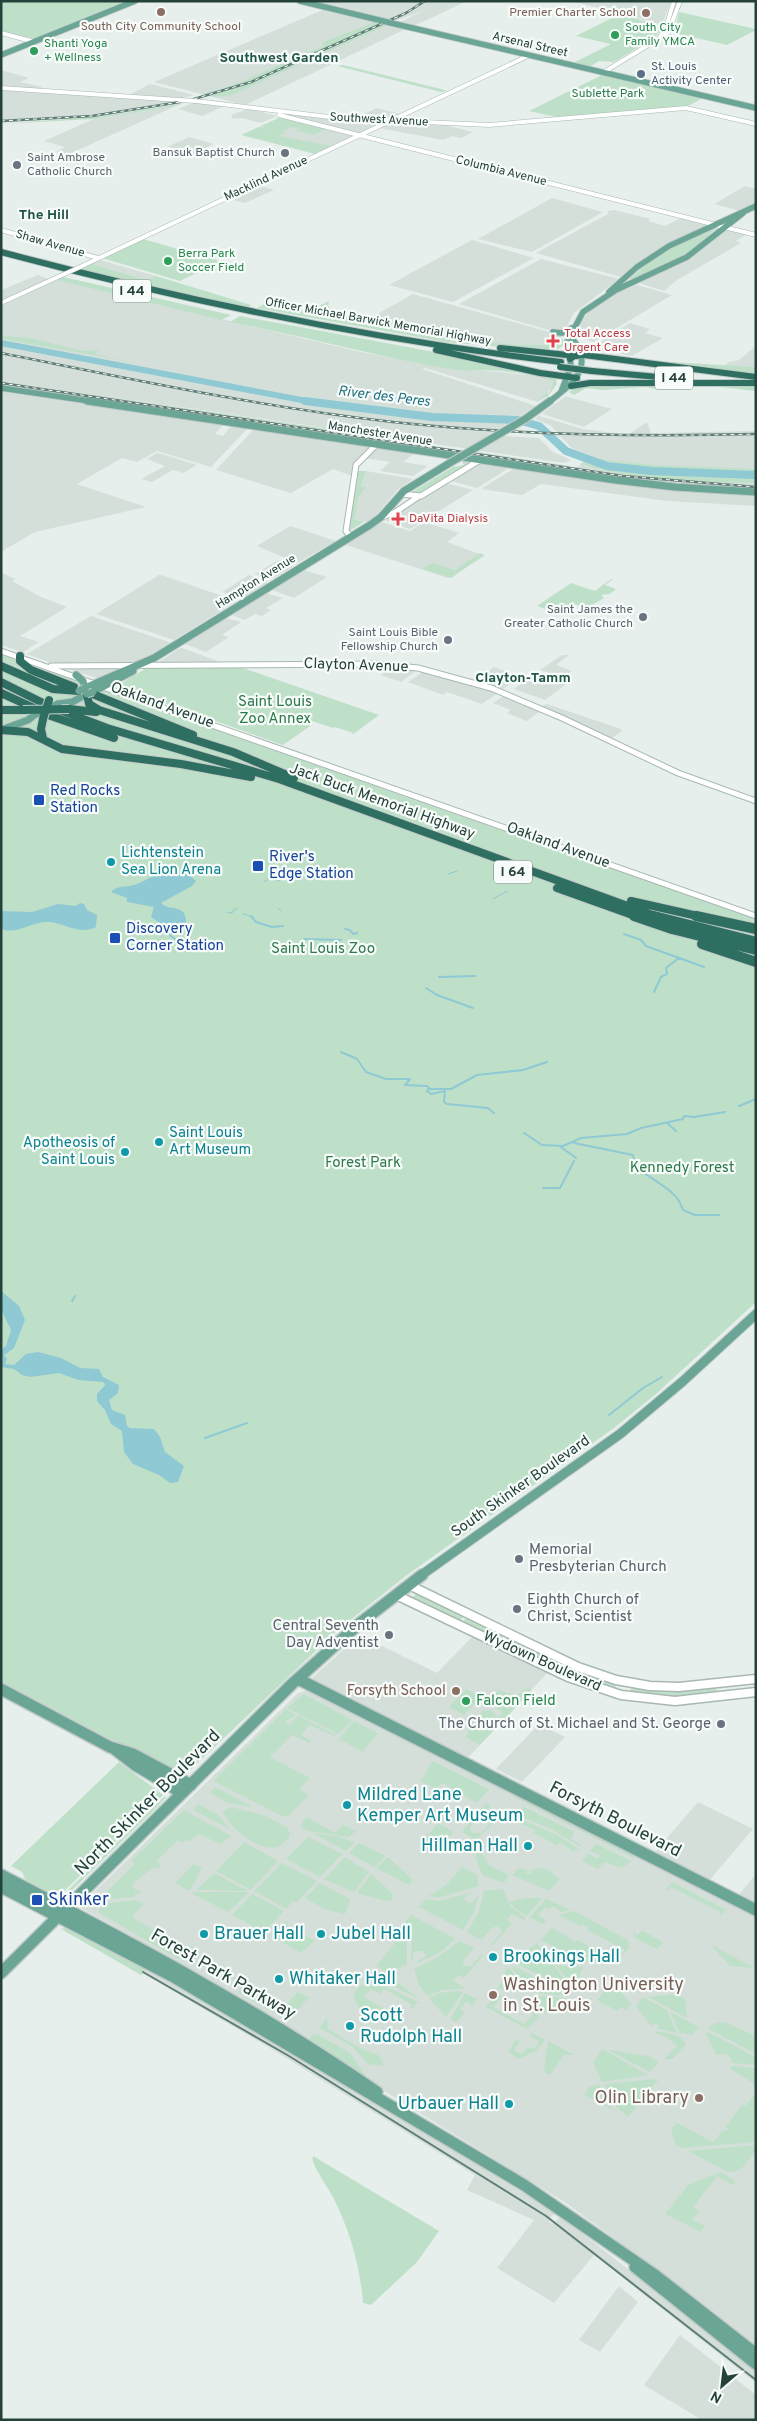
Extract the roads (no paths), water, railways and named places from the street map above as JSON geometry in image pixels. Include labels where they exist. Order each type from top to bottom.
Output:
[{"type":"highway","name":"Officer Michael Barwick Memorial Highway","points":[[1,252],[130,285],[257,312],[560,365]]},
{"type":"highway","name":"Officer Michael Barwick Memorial Highway","points":[[1,258],[104,284],[231,312],[425,347],[560,365],[756,383]]},
{"type":"highway","points":[[412,340],[602,357],[756,377]]},
{"type":"highway","points":[[548,352],[562,349],[569,341]]},
{"type":"highway","points":[[425,347],[540,373],[569,382],[756,383]]},
{"type":"highway","name":"Officer Michael Barwick Memorial Highway","points":[[592,368],[756,377]]},
{"type":"highway","points":[[20,656],[18,660],[28,668],[171,724],[219,747],[277,770],[334,799]]},
{"type":"highway","points":[[1,666],[56,690],[86,691]]},
{"type":"highway","name":"Jack Buck Memorial Highway","points":[[1,682],[49,706],[92,723],[257,772],[668,920],[756,942]]},
{"type":"highway","points":[[39,684],[47,690],[49,700],[41,729],[43,738]]},
{"type":"highway","points":[[86,691],[89,704],[112,715]]},
{"type":"highway","name":"Jack Buck Memorial Highway","points":[[1,692],[34,709],[93,731],[252,777],[656,924],[756,950]]},
{"type":"highway","points":[[1,710],[70,709],[112,715],[219,747]]},
{"type":"highway","points":[[1,730],[24,731],[43,738],[52,745],[62,749],[181,764],[252,777]]},
{"type":"highway","points":[[553,879],[625,900],[756,929]]},
{"type":"highway","points":[[656,924],[692,940],[756,962]]},
{"type":"main road","points":[[1,55],[135,1]]},
{"type":"main road","name":"Arsenal Street","points":[[300,1],[756,108]]},
{"type":"main road","points":[[606,296],[622,279],[648,258],[675,242],[756,206]]},
{"type":"main road","points":[[569,382],[577,355],[569,341],[572,328],[581,314],[606,296],[686,258],[742,213]]},
{"type":"main road","points":[[553,332],[562,332],[572,328]]},
{"type":"main road","points":[[569,341],[577,355],[569,382]]},
{"type":"main road","name":"Hampton Avenue","points":[[34,715],[58,704],[72,702],[97,683],[141,664],[351,537],[381,517],[401,494],[537,412],[569,382]]},
{"type":"main road","name":"Manchester Avenue","points":[[1,388],[652,485],[756,492]]},
{"type":"main road","name":"Hampton Avenue","points":[[86,691],[106,686],[130,674],[141,664]]},
{"type":"main road","points":[[76,675],[83,681],[86,691]]},
{"type":"main road","points":[[1,724],[34,715]]},
{"type":"main road","points":[[1,730],[28,720],[34,715]]},
{"type":"main road","name":"South Skinker Boulevard","points":[[298,1679],[360,1623],[409,1585],[620,1434],[682,1382],[756,1314]]},
{"type":"main road","name":"North Skinker Boulevard","points":[[1,1973],[298,1679]]},
{"type":"main road","name":"Forsyth Boulevard","points":[[298,1679],[756,1910]]},
{"type":"main road","points":[[1,1688],[110,1747],[133,1754],[186,1789]]},
{"type":"main road","name":"Forest Park Parkway","points":[[1,1875],[418,2121],[548,2200],[655,2275],[756,2354]]},
{"type":"main road","name":"Forest Park Parkway","points":[[1,1887],[62,1912]]},
{"type":"main road","name":"Forest Park Parkway","points":[[603,2239],[662,2291],[756,2364]]},
{"type":"street","points":[[660,38],[675,1]]},
{"type":"street","points":[[604,72],[670,31],[680,1]]},
{"type":"street","points":[[1,33],[35,42]]},
{"type":"street","name":"Macklind Avenue","points":[[1,303],[530,55]]},
{"type":"street","name":"Southwest Avenue","points":[[1,88],[196,101],[338,118],[390,121],[506,125],[686,108],[756,124]]},
{"type":"street","name":"Columbia Avenue","points":[[246,107],[756,235]]},
{"type":"street","name":"Shaw Avenue","points":[[1,230],[98,258]]},
{"type":"street","points":[[351,537],[346,531],[356,480],[356,465],[376,445]]},
{"type":"street","name":"Hampton Avenue","points":[[381,517],[401,508],[480,460]]},
{"type":"street","points":[[401,494],[418,497]]},
{"type":"street","name":"Oakland Avenue","points":[[1,649],[756,916]]},
{"type":"street","name":"Clayton Avenue","points":[[50,666],[379,664],[427,670],[467,679],[505,692],[667,768],[756,801]]},
{"type":"street","name":"Wydown Boulevard","points":[[409,1585],[578,1667],[616,1680],[650,1686],[679,1687],[756,1679]]},
{"type":"street","name":"Wydown Boulevard","points":[[396,1595],[568,1677],[621,1695],[675,1701],[756,1692]]},
{"type":"water","points":[[172,870],[189,875],[196,881],[192,886],[161,903],[167,907],[179,909],[185,914],[187,925],[176,934],[151,917],[154,907],[127,902],[127,898],[111,892],[161,872]]},
{"type":"water","points":[[80,903],[84,904],[87,910],[97,915],[96,927],[84,930],[47,922],[13,930],[1,929],[1,911],[32,912],[58,904],[76,906]]},
{"type":"water","points":[[1,1291],[19,1306],[25,1320],[14,1348],[4,1355],[7,1359],[5,1364],[14,1365],[26,1354],[38,1352],[61,1358],[80,1368],[99,1369],[103,1377],[119,1385],[118,1393],[109,1400],[112,1410],[125,1415],[127,1426],[130,1428],[154,1429],[160,1437],[165,1452],[184,1466],[178,1482],[170,1483],[159,1475],[133,1464],[124,1452],[122,1431],[111,1424],[105,1410],[97,1401],[97,1394],[105,1385],[104,1382],[78,1380],[59,1373],[31,1377],[22,1375],[14,1369],[1,1367],[1,1350],[6,1346],[11,1330],[1,1309]]},
{"type":"waterway","name":"River des Peres","points":[[1,343],[310,402]]},
{"type":"waterway","name":"River des Peres","points":[[305,401],[310,402]]},
{"type":"waterway","name":"River des Peres","points":[[310,402],[432,417],[518,420],[539,426],[566,451],[607,466],[651,471],[756,475]]},
{"type":"waterway","points":[[448,874],[457,871]]},
{"type":"waterway","points":[[264,882],[279,873]]},
{"type":"waterway","points":[[270,879],[280,881]]},
{"type":"waterway","points":[[493,899],[507,891]]},
{"type":"waterway","points":[[278,908],[281,911]]},
{"type":"waterway","points":[[227,912],[232,913],[234,909],[237,909]]},
{"type":"waterway","points":[[243,914],[251,917]]},
{"type":"waterway","points":[[251,917],[256,922],[272,927],[283,926]]},
{"type":"waterway","points":[[345,929],[350,930],[353,934],[357,933]]},
{"type":"waterway","points":[[172,933],[170,935],[176,940]]},
{"type":"waterway","points":[[624,934],[641,940],[646,946],[704,967]]},
{"type":"waterway","points":[[304,939],[341,940]]},
{"type":"waterway","points":[[654,992],[661,977],[667,974],[666,968],[679,958]]},
{"type":"waterway","points":[[439,977],[475,976]]},
{"type":"waterway","points":[[426,988],[437,995],[473,1008]]},
{"type":"waterway","points":[[341,1052],[357,1059],[366,1072],[386,1079],[410,1079],[405,1085],[427,1086],[429,1088],[427,1091],[431,1094],[445,1091],[444,1102],[447,1104],[488,1108],[494,1113]]},
{"type":"waterway","points":[[429,1089],[451,1089],[477,1075],[523,1070],[547,1062]]},
{"type":"waterway","points":[[739,1106],[756,1099]]},
{"type":"waterway","points":[[524,1133],[542,1145],[563,1146],[581,1138],[627,1134],[641,1128],[683,1119],[684,1116],[694,1117],[725,1112]]},
{"type":"waterway","points":[[667,1123],[676,1131]]},
{"type":"waterway","points":[[574,1143],[633,1155],[638,1167],[670,1191],[678,1199],[683,1210],[695,1215],[719,1215]]},
{"type":"waterway","points":[[561,1147],[576,1158]]},
{"type":"waterway","points":[[543,1188],[560,1188],[574,1161]]},
{"type":"waterway","points":[[72,1301],[75,1296]]},
{"type":"waterway","points":[[609,1415],[643,1388],[662,1377]]},
{"type":"waterway","points":[[205,1438],[247,1423]]},
{"type":"tram line","points":[[143,1972],[289,2056],[546,2216],[756,2380]]},
{"type":"railway","points":[[194,99],[251,82],[406,13],[425,1]]},
{"type":"railway","points":[[1,121],[92,116],[180,102]]},
{"type":"railway","points":[[1,353],[294,409],[393,422],[484,430],[574,434],[756,434]]},
{"type":"railway","points":[[1,383],[623,476],[756,487]]},
{"type":"place","name":"South City Community School","points":[[161,12]]},
{"type":"place","name":"Premier Charter School","points":[[646,13]]},
{"type":"place","name":"South City Family YMCA","points":[[615,35]]},
{"type":"place","name":"Shanti Yoga + Wellness","points":[[34,51]]},
{"type":"place","name":"St. Louis Activity Center","points":[[641,74]]},
{"type":"place","name":"Bansuk Baptist Church","points":[[285,153]]},
{"type":"place","name":"Saint Ambrose Catholic Church","points":[[17,165]]},
{"type":"place","name":"Berra Park Soccer Field","points":[[168,261]]},
{"type":"place","name":"Total Access Urgent Care","points":[[553,341]]},
{"type":"place","name":"DaVita Dialysis","points":[[398,519]]},
{"type":"place","name":"Saint James the Greater Catholic Church","points":[[643,617]]},
{"type":"place","name":"Saint Louis Bible Fellowship Church","points":[[448,640]]},
{"type":"place","name":"Red Rocks Station","points":[[39,800]]},
{"type":"place","name":"Lichtenstein Sea Lion Arena","points":[[111,862]]},
{"type":"place","name":"River's Edge Station","points":[[258,866]]},
{"type":"place","name":"Discovery Corner Station","points":[[115,938]]},
{"type":"place","name":"Saint Louis Art Museum","points":[[159,1142]]},
{"type":"place","name":"Apotheosis of Saint Louis","points":[[125,1152]]},
{"type":"place","name":"Memorial Presbyterian Church","points":[[519,1559]]},
{"type":"place","name":"Eighth Church of Christ, Scientist","points":[[517,1609]]},
{"type":"place","name":"Central Seventh Day Adventist","points":[[389,1635]]},
{"type":"place","name":"Forsyth School","points":[[456,1691]]},
{"type":"place","name":"Falcon Field","points":[[466,1701]]},
{"type":"place","name":"The Church of St. Michael and St. George","points":[[721,1724]]},
{"type":"place","name":"Mildred Lane Kemper Art Museum","points":[[347,1805]]},
{"type":"place","name":"Hillman Hall","points":[[528,1846]]},
{"type":"place","name":"Skinker","points":[[37,1900]]},
{"type":"place","name":"Brauer Hall","points":[[204,1934]]},
{"type":"place","name":"Jubel Hall","points":[[321,1934]]},
{"type":"place","name":"Brookings Hall","points":[[493,1957]]},
{"type":"place","name":"Whitaker Hall","points":[[279,1979]]},
{"type":"place","name":"Washington University in St. Louis","points":[[493,1995]]},
{"type":"place","name":"Scott Rudolph Hall","points":[[350,2026]]},
{"type":"place","name":"Olin Library","points":[[699,2098]]},
{"type":"place","name":"Urbauer Hall","points":[[509,2104]]},
{"type":"district","name":"Southwest Garden","points":[[279,58]]},
{"type":"district","name":"The Hill","points":[[44,215]]},
{"type":"district","name":"Clayton-Tamm","points":[[523,678]]},
{"type":"park label","name":"Sublette Park","points":[[608,94]]},
{"type":"park label","name":"Saint Louis Zoo Annex","points":[[275,710]]},
{"type":"park label","name":"Saint Louis Zoo","points":[[323,949]]},
{"type":"park label","name":"Forest Park","points":[[363,1163]]},
{"type":"park label","name":"Kennedy Forest","points":[[682,1168]]}]
